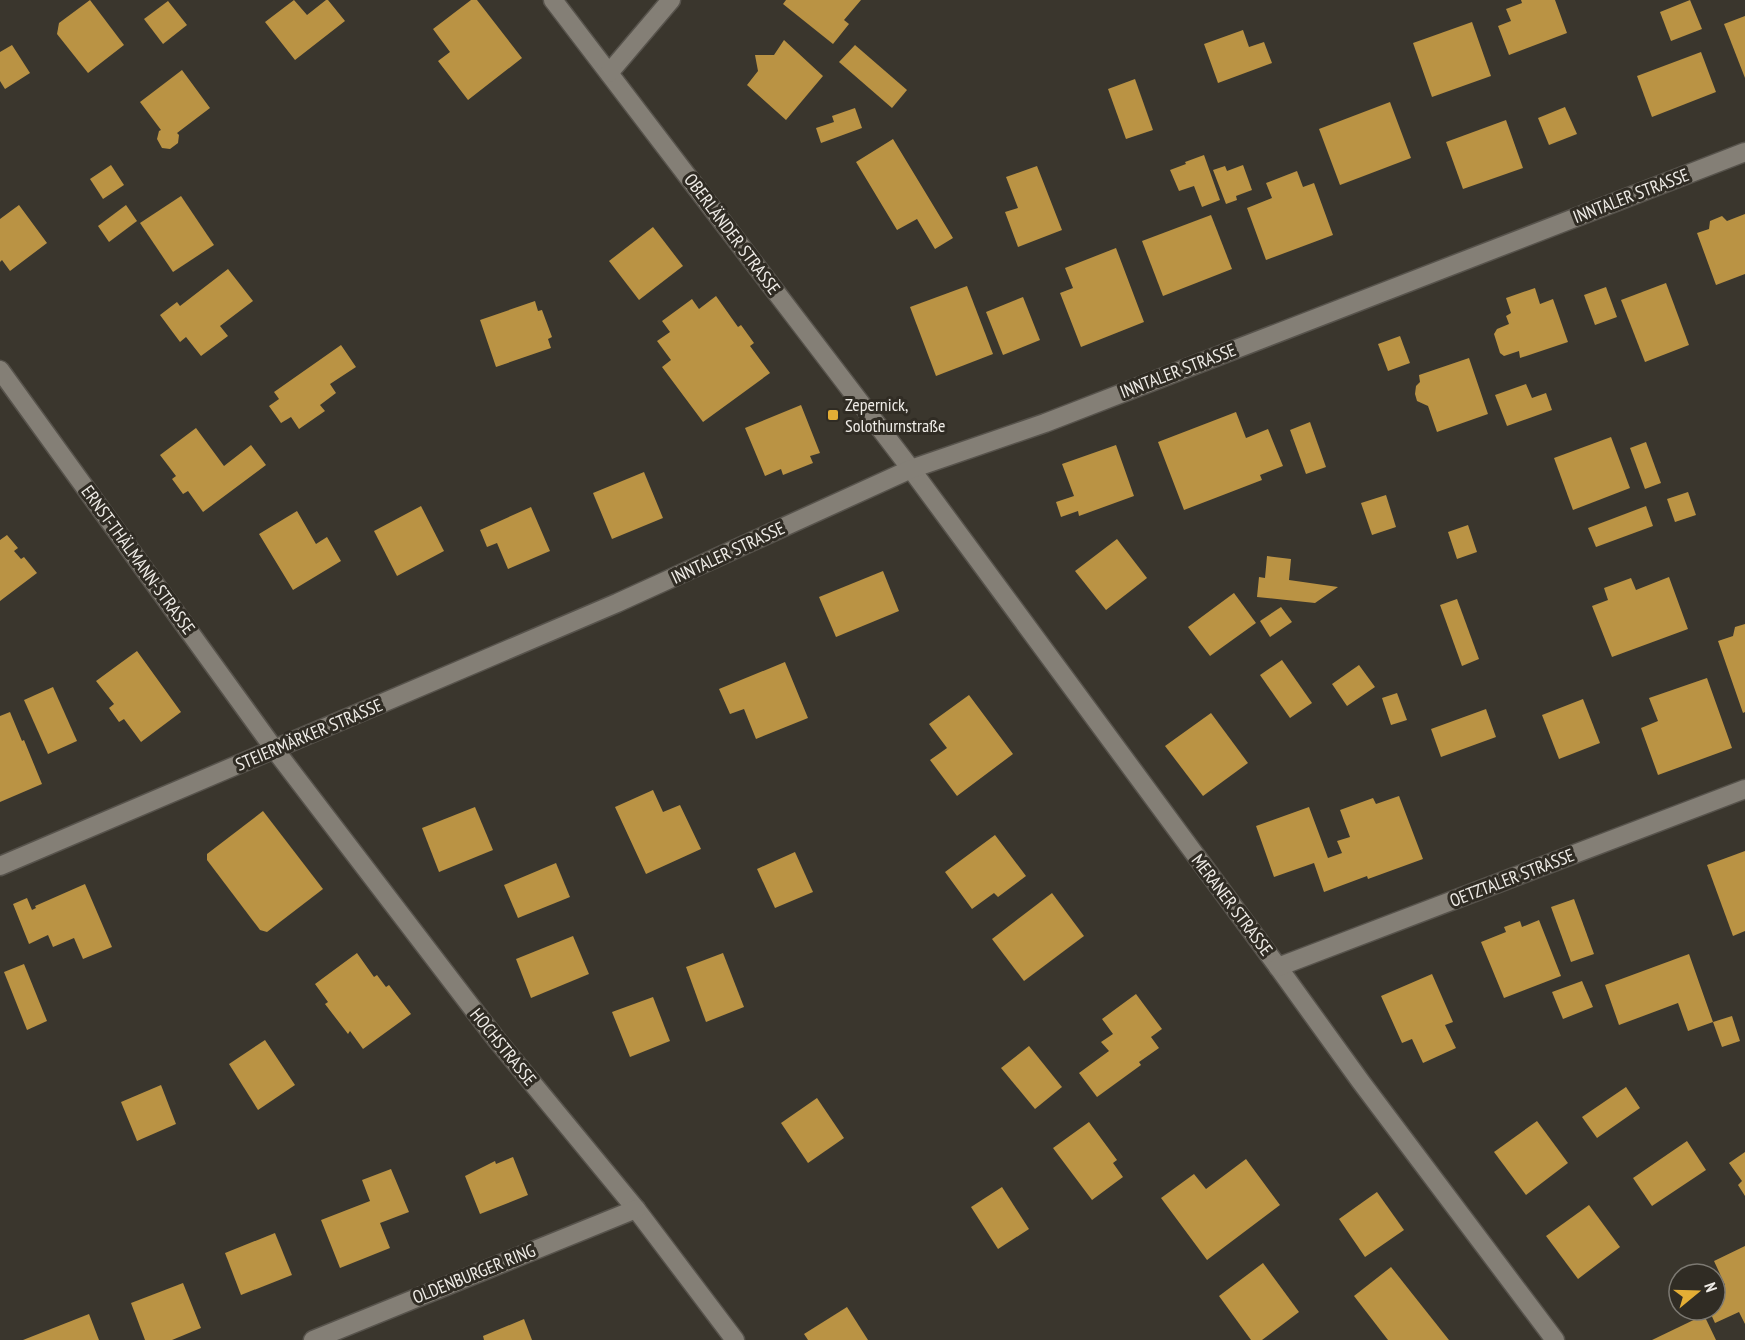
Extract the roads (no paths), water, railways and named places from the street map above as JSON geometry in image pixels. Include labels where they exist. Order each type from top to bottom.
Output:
[{"type":"street","name":"OBERLÄNDER STRASSE","points":[[553,0],[911,469]]},
{"type":"street","points":[[609,73],[670,0]]},
{"type":"street","name":"INNTALER STRASSE","points":[[617,603],[911,469],[1045,423],[1745,152]]},
{"type":"street","name":"ERNST-THÄLMANN-STRASSE","points":[[0,370],[275,750]]},
{"type":"street","name":"MERANER STRASSE","points":[[911,469],[1278,967],[1360,1082],[1555,1340]]},
{"type":"street","name":"STEIERMÄRKER STRASSE","points":[[0,866],[617,603]]},
{"type":"street","name":"HOCHSTRASSE","points":[[275,750],[496,1039],[636,1209],[735,1340]]},
{"type":"street","name":"OETZTALER STRASSE","points":[[1278,967],[1745,789]]},
{"type":"street","name":"OLDENBURGER RING","points":[[313,1340],[636,1209]]},
{"type":"place","name":"Zepernick, Solothurnstraße","points":[[833,415]]}]
